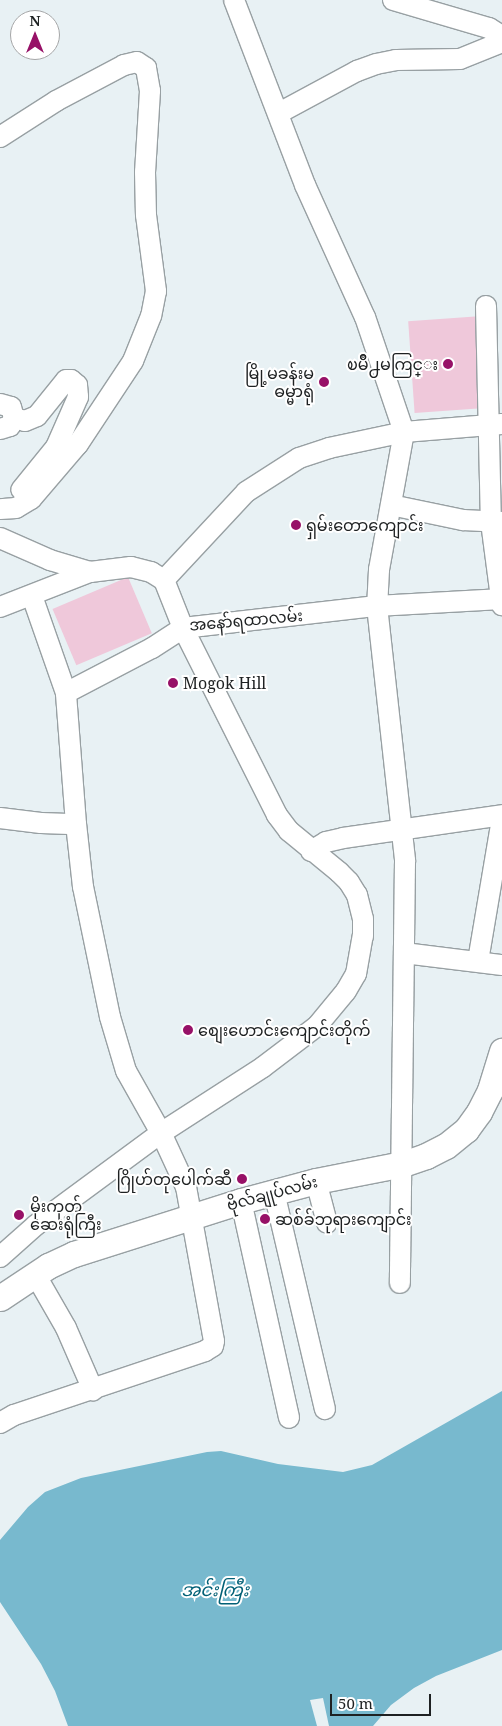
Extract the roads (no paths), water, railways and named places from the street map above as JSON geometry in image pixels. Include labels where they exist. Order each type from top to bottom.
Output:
[{"type":"main road","name":"ဗိုလ်‌ချုပ်‌လမ်း","points":[[0,1298],[35,1274],[74,1254],[241,1201],[316,1181],[403,1164],[446,1146],[466,1130],[479,1112],[502,1051]]},
{"type":"street","points":[[234,0],[279,113],[305,186],[366,317],[404,432],[378,570],[377,606],[406,861],[400,1283]]},
{"type":"street","points":[[393,0],[489,28],[502,36]]},
{"type":"street","points":[[279,113],[357,71],[376,64],[396,60],[460,59],[502,42]]},
{"type":"street","points":[[0,137],[56,101],[124,65],[137,62],[146,68],[150,91],[145,172],[146,215],[156,291],[151,316],[133,361],[78,444],[31,499],[16,508],[0,508]]},
{"type":"street","points":[[486,306],[495,425],[496,522],[502,604]]},
{"type":"street","points":[[0,404],[11,407],[7,424],[31,420],[37,416],[63,382],[71,380],[77,385],[78,397],[56,447],[17,496],[0,508]]},
{"type":"street","points":[[0,607],[90,572],[131,567],[151,572],[164,580],[246,492],[268,476],[299,458],[329,448],[404,432],[495,425]]},
{"type":"street","points":[[391,505],[463,520],[496,522]]},
{"type":"street","points":[[0,538],[50,560],[90,572]]},
{"type":"street","name":"အ‌နော်‌ရထာလမ်း","points":[[164,580],[182,628],[377,606],[502,599]]},
{"type":"street","points":[[0,1422],[14,1415],[93,1390],[213,1346],[214,1333],[192,1215],[182,1174],[126,1071],[110,1017],[84,887],[76,824],[66,693],[32,596]]},
{"type":"street","points":[[0,1258],[36,1225],[161,1133],[263,1067],[316,1026],[346,991],[356,974],[363,936],[361,907],[356,895],[338,872],[310,851],[288,831],[277,814],[182,628],[152,648],[66,693]]},
{"type":"street","points":[[310,851],[326,842],[343,838],[502,815]]},
{"type":"street","points":[[0,818],[76,824]]},
{"type":"street","points":[[478,961],[502,819]]},
{"type":"street","points":[[404,953],[502,965]]},
{"type":"street","points":[[316,1181],[327,1223]]},
{"type":"street","points":[[274,1192],[325,1409]]},
{"type":"street","points":[[241,1201],[289,1418]]},
{"type":"street","points":[[35,1274],[66,1328],[93,1390]]},
{"type":"water","name":"အင်းကြီး","points":[[502,1391],[502,1650],[436,1676],[414,1688],[391,1705],[373,1726],[68,1726],[55,1691],[41,1664],[0,1602],[0,1540],[28,1507],[45,1492],[81,1478],[207,1452],[221,1451],[278,1464],[343,1472],[372,1465]]},
{"type":"place","name":"ၿမိဳ႕မကြင္း","points":[[448,364]]},
{"type":"place","name":"မြို့မခန်းမ ဓမ္မာရုံ","points":[[324,382]]},
{"type":"place","name":"ရှမ်းတောကျောင်း","points":[[296,525]]},
{"type":"place","name":"Mogok Hill","points":[[173,683]]},
{"type":"place","name":"စျေးဟောင်းကျောင်းတိုက်","points":[[188,1030]]},
{"type":"place","name":"ဂြိုဟ်တုပေါက်ဆီ","points":[[242,1179]]},
{"type":"place","name":"မိုးကုတ်‌ ‌ဆေးရုံကြီး","points":[[19,1215]]},
{"type":"place","name":"ဆစ်ခ်ဘုရားကျောင်း","points":[[265,1219]]}]
